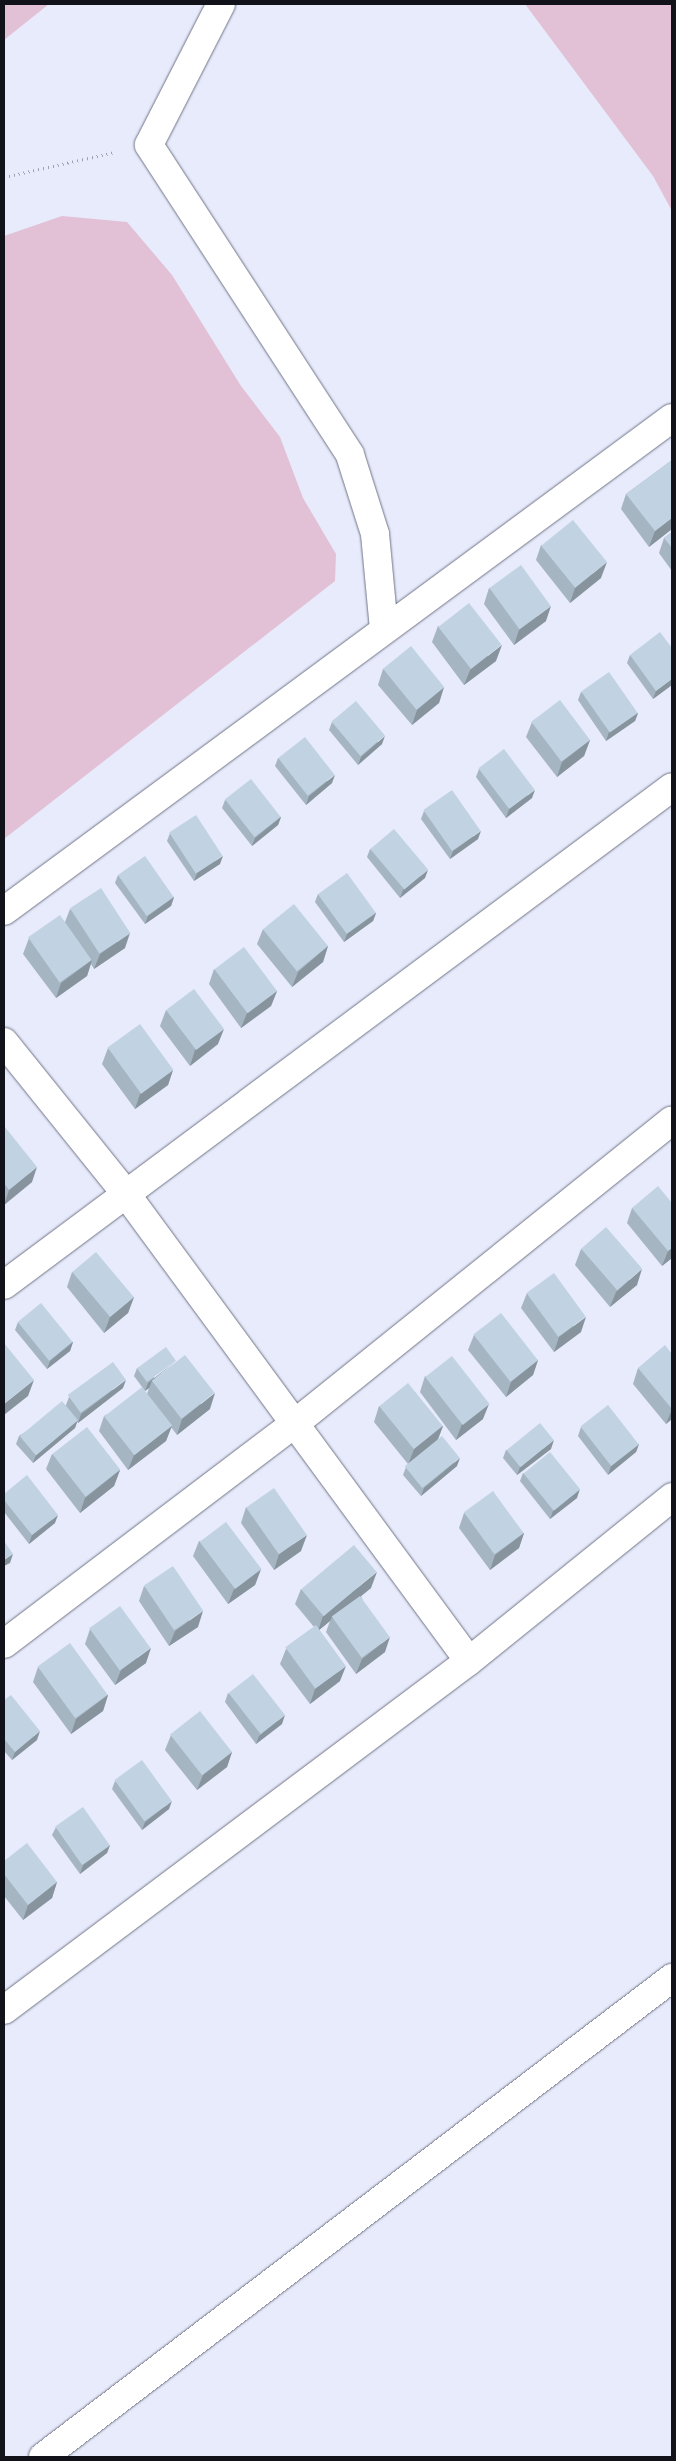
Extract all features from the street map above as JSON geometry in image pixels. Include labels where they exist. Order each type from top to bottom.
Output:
[{"type":"street","points":[[221,4],[149,144],[350,455],[375,534],[384,628]]},
{"type":"street","points":[[4,911],[384,628],[672,418]]},
{"type":"street","points":[[4,1285],[672,787]]},
{"type":"street","points":[[4,1042],[126,1194],[293,1425],[468,1661]]},
{"type":"street","points":[[4,1644],[293,1425],[672,1120]]},
{"type":"street","points":[[4,2010],[468,1661],[672,1497]]},
{"type":"street","points":[[43,2457],[672,1978]]},
{"type":"path","points":[[4,177],[149,144]]},
{"type":"shaded area","points":[[4,4],[49,4],[4,40]]},
{"type":"shaded area","points":[[525,4],[672,4],[672,211],[653,176]]},
{"type":"shaded area","points":[[62,216],[127,222],[172,275],[241,386],[280,437],[303,498],[336,554],[335,581],[4,839],[4,236]]},
{"type":"building","points":[[672,460],[672,518],[655,531],[626,494]]},
{"type":"building","points":[[573,520],[607,562],[575,588],[541,546]]},
{"type":"building","points":[[672,532],[672,548],[664,538]]},
{"type":"building","points":[[521,565],[551,606],[519,629],[489,588]]},
{"type":"building","points":[[469,603],[502,645],[471,669],[438,627]]},
{"type":"building","points":[[660,632],[672,648],[672,679],[656,691],[630,655]]},
{"type":"building","points":[[411,646],[444,687],[416,710],[383,669]]},
{"type":"building","points":[[609,672],[638,713],[610,732],[581,692]]},
{"type":"building","points":[[560,700],[590,740],[561,762],[531,722]]},
{"type":"building","points":[[356,701],[385,735],[360,756],[331,722]]},
{"type":"building","points":[[305,737],[335,775],[308,796],[278,758]]},
{"type":"building","points":[[504,749],[535,790],[509,809],[478,768]]},
{"type":"building","points":[[251,779],[281,817],[255,837],[225,799]]},
{"type":"building","points":[[452,790],[481,831],[452,851],[423,810]]},
{"type":"building","points":[[196,815],[223,856],[196,874],[169,832]]},
{"type":"building","points":[[394,829],[428,870],[404,890],[370,849]]},
{"type":"building","points":[[145,856],[174,897],[147,916],[118,875]]},
{"type":"building","points":[[347,873],[376,913],[347,934],[318,894]]},
{"type":"building","points":[[101,888],[130,933],[99,953],[70,908]]},
{"type":"building","points":[[294,904],[328,946],[297,971],[263,929]]},
{"type":"building","points":[[60,915],[92,960],[60,982],[28,937]]},
{"type":"building","points":[[244,947],[277,991],[248,1013],[214,969]]},
{"type":"building","points":[[194,989],[224,1029],[196,1050],[166,1010]]},
{"type":"building","points":[[140,1024],[174,1070],[141,1094],[108,1048]]},
{"type":"building","points":[[5,1127],[37,1167],[9,1190],[4,1183]]},
{"type":"building","points":[[658,1186],[672,1203],[672,1248],[668,1251],[632,1208]]},
{"type":"building","points":[[606,1227],[642,1269],[617,1290],[581,1249]]},
{"type":"building","points":[[96,1252],[134,1297],[110,1317],[72,1272]]},
{"type":"building","points":[[554,1273],[586,1317],[558,1337],[526,1293]]},
{"type":"building","points":[[41,1303],[72,1342],[49,1361],[18,1322]]},
{"type":"building","points":[[501,1313],[538,1360],[510,1382],[473,1335]]},
{"type":"building","points":[[4,1343],[34,1380],[4,1404]]},
{"type":"building","points":[[665,1345],[672,1354],[672,1409],[638,1368]]},
{"type":"building","points":[[166,1347],[176,1361],[147,1382],[137,1368]]},
{"type":"building","points":[[185,1355],[215,1393],[181,1419],[152,1381]]},
{"type":"building","points":[[452,1356],[490,1404],[463,1425],[425,1377]]},
{"type":"building","points":[[113,1362],[126,1380],[81,1413],[68,1395]]},
{"type":"building","points":[[408,1383],[443,1426],[414,1449],[379,1406]]},
{"type":"building","points":[[142,1387],[172,1426],[134,1455],[104,1417]]},
{"type":"building","points":[[62,1401],[78,1420],[36,1456],[20,1436]]},
{"type":"building","points":[[608,1405],[639,1444],[611,1466],[580,1427]]},
{"type":"building","points":[[540,1423],[554,1440],[520,1467],[507,1450]]},
{"type":"building","points":[[87,1427],[120,1470],[86,1497],[52,1454]]},
{"type":"building","points":[[442,1436],[460,1458],[422,1488],[405,1466]]},
{"type":"building","points":[[550,1452],[580,1489],[554,1511],[524,1473]]},
{"type":"building","points":[[27,1475],[58,1515],[32,1535],[4,1500],[4,1494]]},
{"type":"building","points":[[274,1488],[307,1535],[279,1554],[246,1508]]},
{"type":"building","points":[[493,1491],[524,1533],[494,1554],[464,1512]]},
{"type":"building","points":[[226,1522],[262,1569],[235,1589],[200,1542]]},
{"type":"building","points":[[4,1541],[13,1554],[4,1560]]},
{"type":"building","points":[[354,1545],[376,1572],[324,1616],[301,1589]]},
{"type":"building","points":[[173,1566],[203,1611],[174,1630],[144,1586]]},
{"type":"building","points":[[360,1596],[390,1637],[362,1658],[332,1617]]},
{"type":"building","points":[[120,1606],[151,1648],[120,1670],[89,1628]]},
{"type":"building","points":[[316,1625],[346,1666],[315,1689],[285,1647]]},
{"type":"building","points":[[70,1643],[108,1695],[75,1718],[38,1667]]},
{"type":"building","points":[[253,1674],[285,1715],[261,1734],[229,1693]]},
{"type":"building","points":[[11,1695],[40,1731],[15,1752],[4,1739],[4,1700]]},
{"type":"building","points":[[200,1711],[232,1752],[202,1775],[170,1734]]},
{"type":"building","points":[[142,1760],[172,1801],[144,1821],[114,1780]]},
{"type":"building","points":[[83,1807],[110,1846],[82,1865],[55,1827]]},
{"type":"building","points":[[27,1843],[57,1882],[28,1905],[4,1874],[4,1861]]}]
